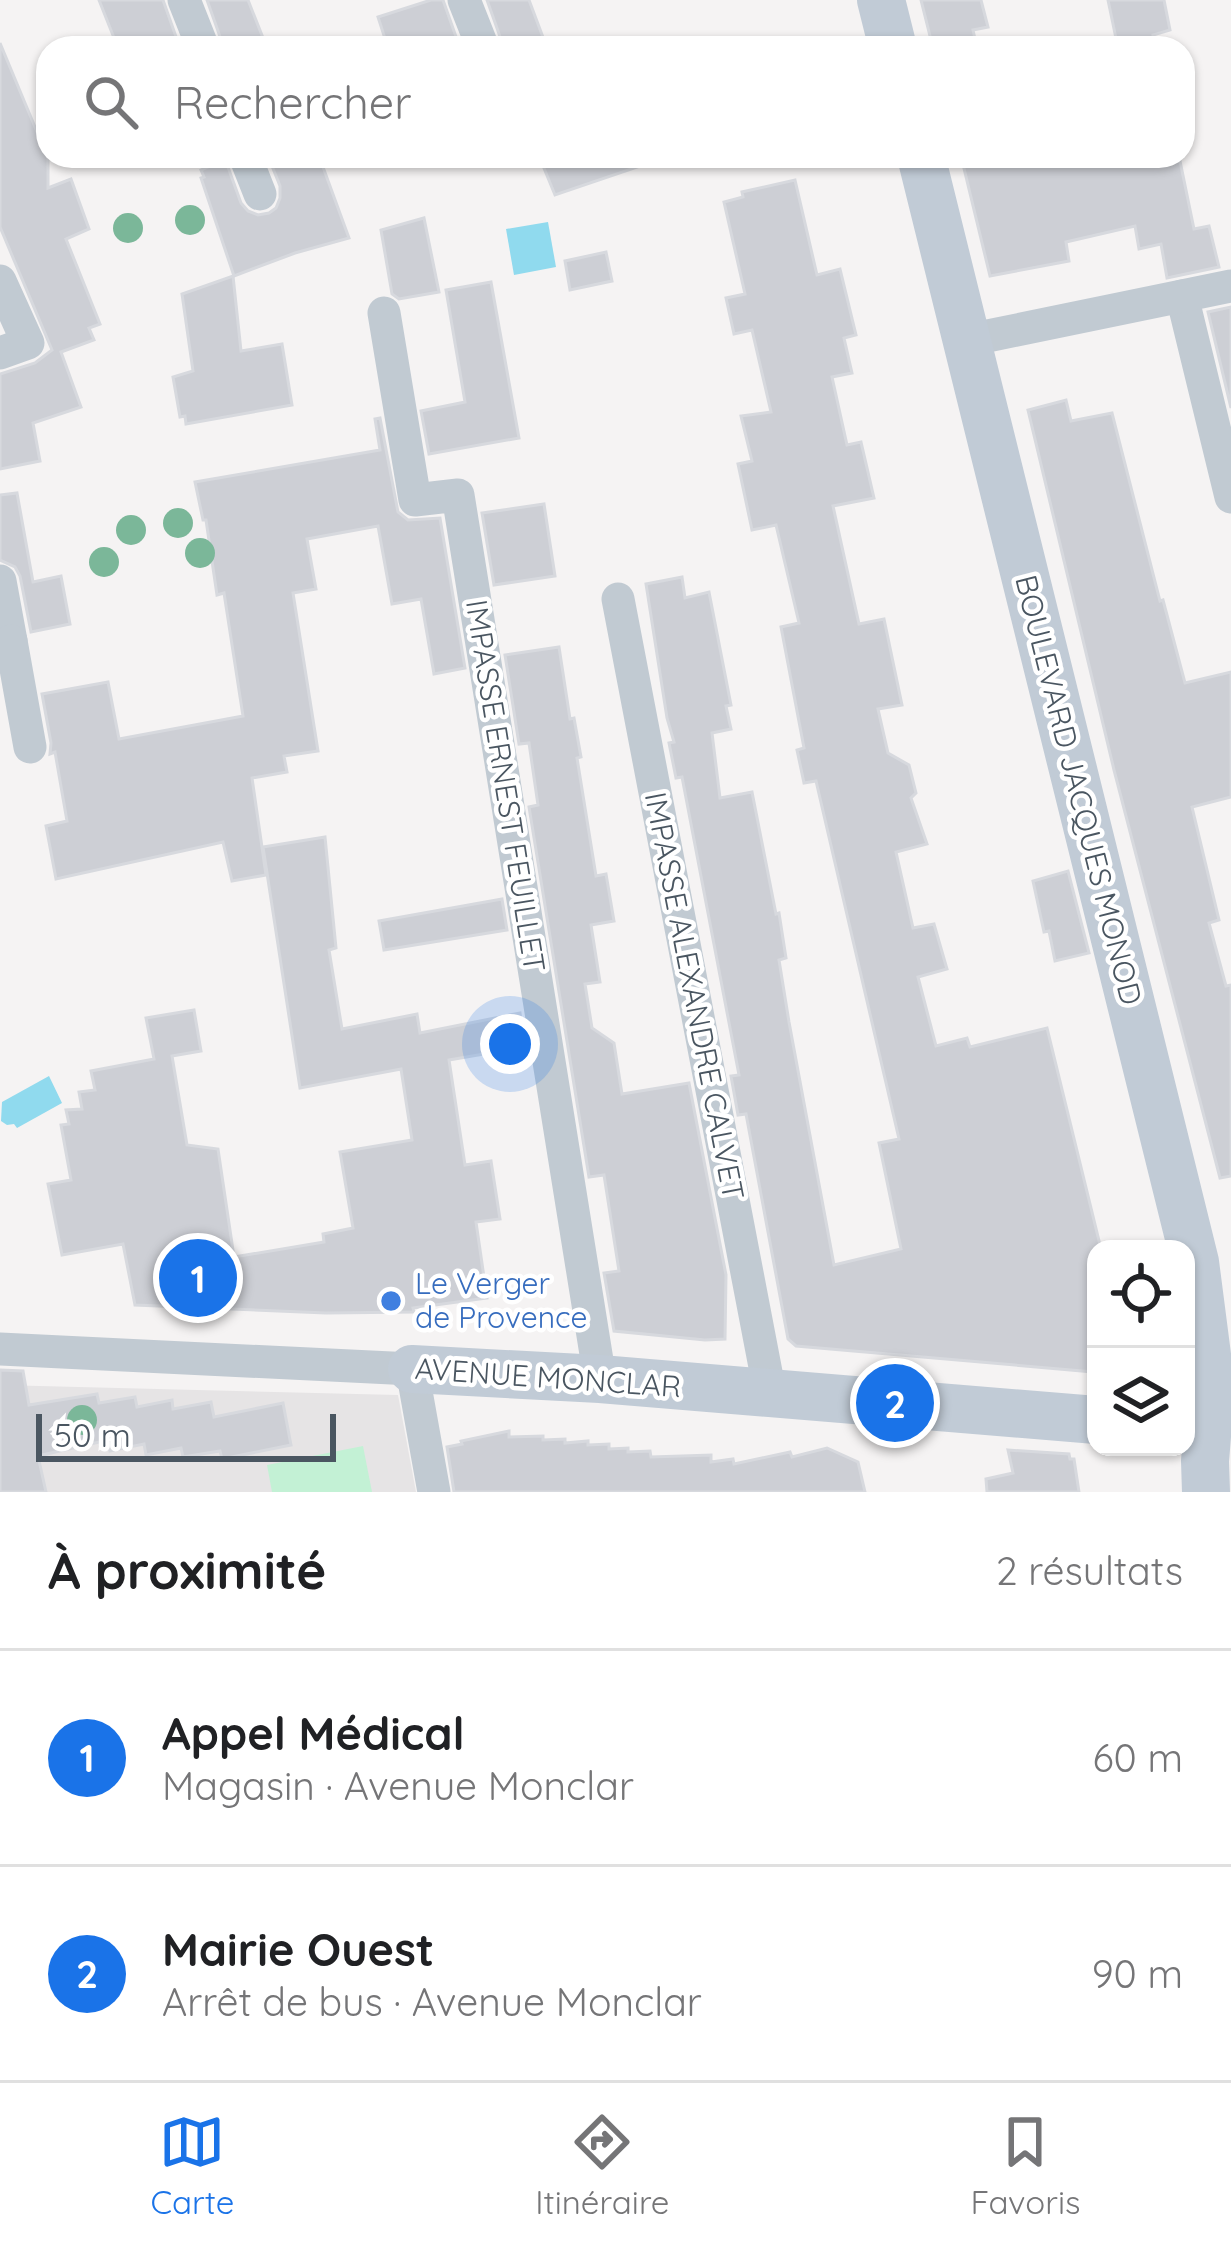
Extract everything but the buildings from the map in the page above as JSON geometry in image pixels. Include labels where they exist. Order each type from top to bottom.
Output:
[{"type":"street","points":[[184,0],[198,36]]},
{"type":"street","points":[[464,0],[478,36]]},
{"type":"street","points":[[881,0],[890,36]]},
{"type":"street","points":[[250,168],[260,194]]},
{"type":"street","name":"BOULEVARD JACQUES MONOD","points":[[924,168],[1196,1262],[1211,1386],[1206,1492]]},
{"type":"street","points":[[0,280],[14,348]]},
{"type":"street","points":[[968,340],[1231,286]]},
{"type":"street","points":[[1182,296],[1231,496]]},
{"type":"street","name":"IMPASSE ERNEST FEUILLET","points":[[384,313],[415,500],[458,495],[600,1379]]},
{"type":"street","points":[[0,581],[6,643],[30,747]]},
{"type":"street","name":"IMPASSE ALEXANDRE CALVET","points":[[618,599],[770,1394]]},
{"type":"street","name":"AVENUE MONCLAR","points":[[0,1349],[600,1379],[1087,1419]]},
{"type":"street","points":[[412,1369],[434,1492]]},
{"type":"shaded area","points":[[0,1385],[398,1395],[416,1492],[0,1492]]},
{"type":"green space","points":[[363,1446],[372,1492],[272,1492],[267,1465]]},
{"type":"water","points":[[548,222],[556,267],[514,275],[506,229]]},
{"type":"water","points":[[49,1076],[62,1103],[17,1128],[1,1121],[2,1102]]},
{"type":"place","name":"Appel Médical","points":[[198,1278]]},
{"type":"place","name":"Le Verger de Provence","points":[[391,1301]]},
{"type":"place","name":"Mairie Ouest","points":[[895,1403]]}]
